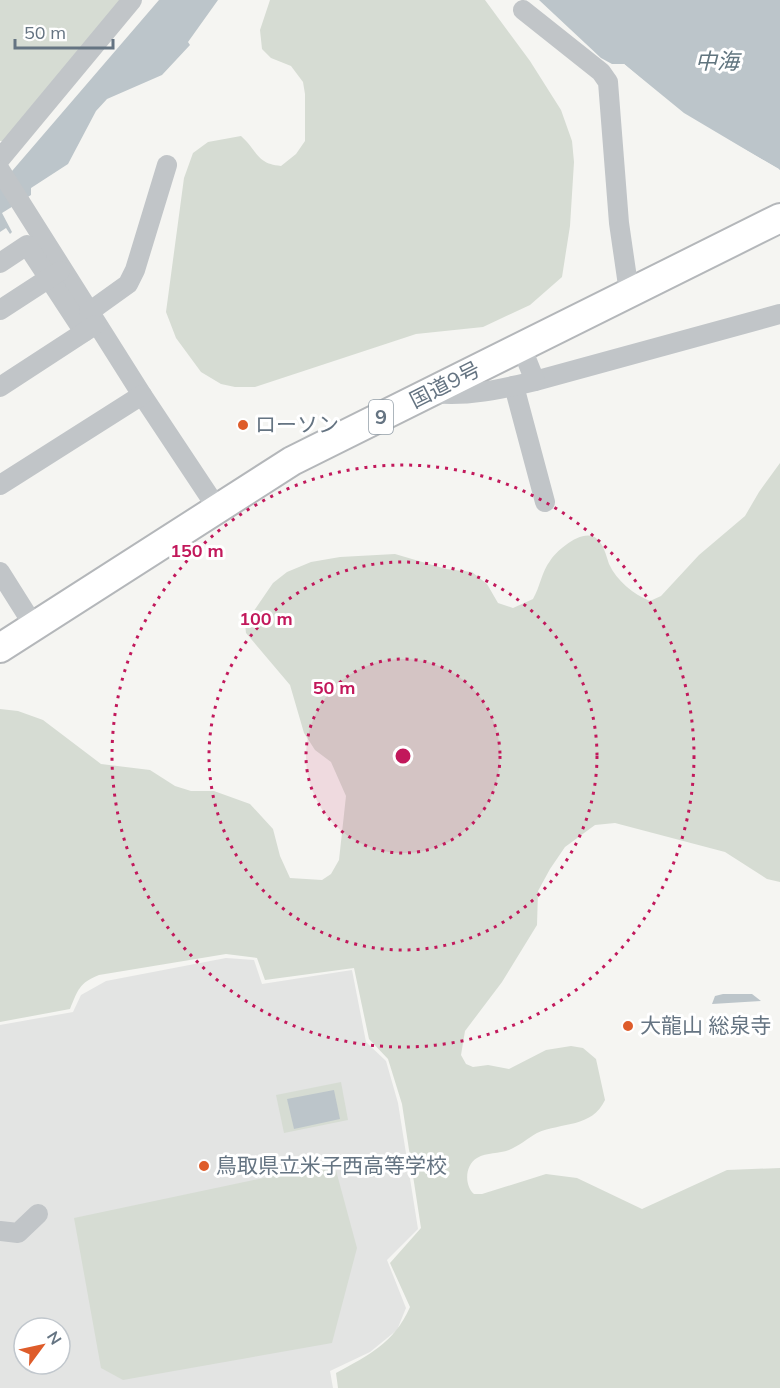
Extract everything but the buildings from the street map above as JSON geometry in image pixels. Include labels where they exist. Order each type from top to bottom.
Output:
[{"type":"highway","name":"国道9号","points":[[0,648],[292,461],[780,219]]},
{"type":"street","points":[[132,0],[1,168],[22,203],[56,274],[142,395],[217,508]]},
{"type":"street","points":[[523,10],[601,72],[608,82],[619,223],[629,292]]},
{"type":"street","points":[[0,387],[90,323],[128,284],[135,270],[167,165]]},
{"type":"street","points":[[0,263],[27,245],[56,274]]},
{"type":"street","points":[[0,310],[56,274]]},
{"type":"street","points":[[428,393],[452,395],[514,386],[780,314]]},
{"type":"street","points":[[521,346],[535,381]]},
{"type":"street","points":[[514,386],[545,502]]},
{"type":"street","points":[[0,485],[142,395]]},
{"type":"street","points":[[0,572],[34,626]]},
{"type":"street","points":[[0,1231],[18,1233],[38,1214]]},
{"type":"shaded area","points":[[0,0],[125,0],[6,141],[0,141]]},
{"type":"shaded area","points":[[270,0],[485,0],[530,61],[561,110],[572,141],[574,162],[570,226],[562,277],[530,305],[483,327],[416,334],[255,387],[221,384],[201,372],[176,338],[166,312],[184,178],[193,153],[208,142],[241,136],[262,160],[281,166],[296,154],[305,141],[303,82],[291,66],[271,58],[262,49],[260,30]]},
{"type":"shaded area","points":[[780,463],[780,882],[767,879],[725,852],[615,823],[595,825],[565,847],[550,869],[538,891],[537,925],[502,982],[465,1031],[461,1055],[466,1064],[473,1067],[488,1065],[509,1069],[546,1050],[571,1046],[583,1048],[596,1059],[605,1100],[599,1109],[584,1120],[537,1133],[509,1150],[477,1158],[470,1165],[467,1175],[469,1186],[474,1194],[482,1194],[546,1174],[577,1178],[642,1209],[727,1170],[780,1168],[780,1388],[338,1388],[336,1373],[379,1347],[404,1319],[410,1307],[390,1263],[421,1228],[402,1104],[388,1059],[369,1039],[354,968],[265,980],[257,958],[226,954],[99,975],[87,981],[80,988],[70,1009],[0,1022],[0,709],[18,711],[43,720],[101,764],[150,770],[175,786],[191,791],[214,791],[250,804],[273,829],[280,856],[290,878],[322,880],[331,874],[339,860],[346,796],[331,762],[315,750],[304,733],[290,685],[246,633],[245,624],[273,583],[287,572],[311,562],[340,557],[395,554],[446,569],[472,572],[487,584],[498,603],[513,608],[533,599],[547,565],[558,551],[571,541],[592,536],[601,544],[612,570],[621,581],[632,591],[650,601],[661,596],[699,555],[745,516]]},
{"type":"shaded area","name":"鳥取県立米子西高等学校","points":[[226,958],[254,960],[262,984],[352,970],[366,1042],[386,1061],[398,1103],[418,1229],[387,1260],[406,1308],[397,1330],[370,1352],[330,1371],[333,1388],[0,1388],[0,1025],[73,1012],[81,995],[106,981]]},
{"type":"shaded area","points":[[341,1082],[348,1120],[284,1133],[276,1095]]},
{"type":"shaded area","points":[[334,1163],[357,1248],[332,1343],[123,1380],[101,1368],[74,1218]]},
{"type":"water","points":[[159,0],[218,0],[188,42],[190,45],[162,75],[107,99],[96,111],[68,164],[31,188],[31,195],[2,213],[12,232],[10,234],[6,228],[0,232],[0,185]]},
{"type":"water","name":"中海","points":[[539,0],[780,0],[780,170],[684,113],[624,64],[612,64],[601,58]]},
{"type":"water","points":[[752,994],[761,1001],[712,1004],[715,996]]},
{"type":"water","points":[[334,1090],[340,1119],[294,1129],[287,1099]]},
{"type":"pier","points":[[624,64],[684,115],[779,169],[780,173],[682,116],[622,67]]},
{"type":"place","name":"ローソン","points":[[243,425]]},
{"type":"place","name":"大龍山 総泉寺","points":[[628,1026]]},
{"type":"place","name":"鳥取県立米子西高等学校","points":[[204,1166]]}]
